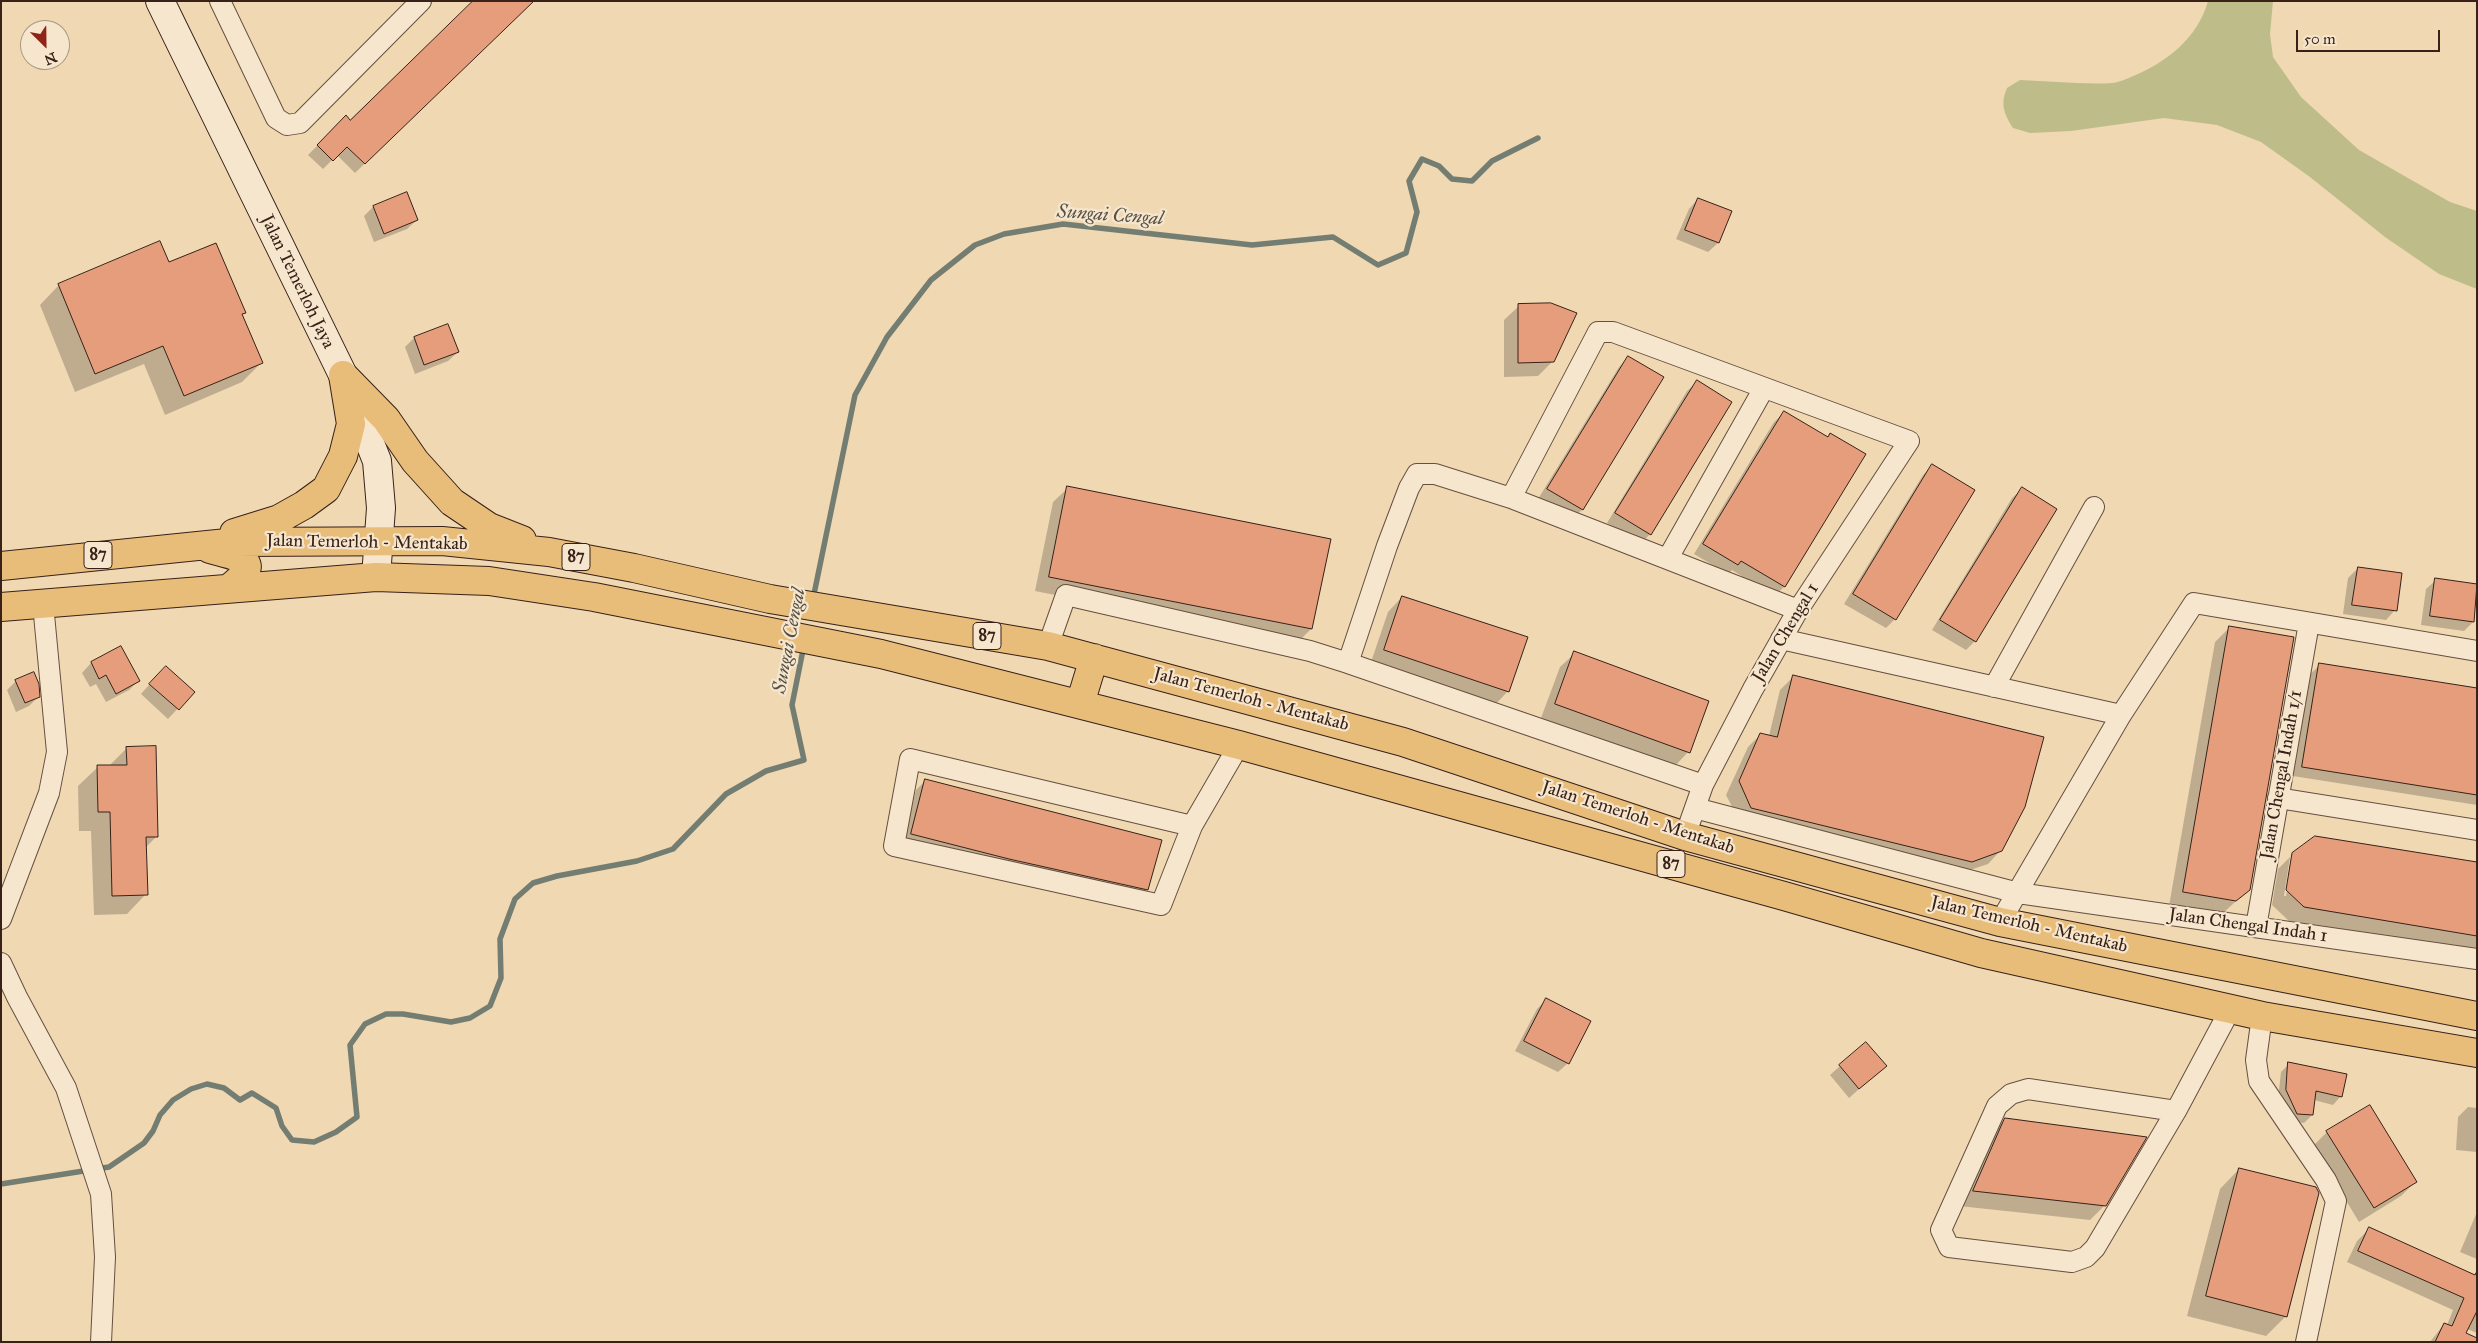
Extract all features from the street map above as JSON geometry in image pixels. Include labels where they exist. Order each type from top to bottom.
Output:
[{"type":"main road","points":[[194,545],[279,519],[304,505],[326,488],[343,456],[351,424],[343,375]]},
{"type":"main road","points":[[343,375],[386,419],[415,461],[452,502],[489,527],[549,552]]},
{"type":"main road","name":"Jalan Temerloh - Mentakab","points":[[1,566],[237,542],[442,541],[549,552],[634,568],[770,599],[878,619],[1048,646],[1404,742],[1685,836],[2000,922],[2477,1016]]},
{"type":"main road","points":[[194,545],[237,555],[245,562],[247,570],[244,577],[228,589]]},
{"type":"main road","name":"Jalan Temerloh - Mentakab","points":[[1,607],[376,577],[489,581],[594,597],[763,629],[870,652],[1080,704],[1239,745],[1775,893],[1982,953],[2262,1016],[2477,1053]]},
{"type":"main road","points":[[1080,704],[1094,658]]},
{"type":"street","name":"Jalan Temerloh Jaya","points":[[160,1],[343,375],[377,461],[381,508],[376,577]]},
{"type":"street","points":[[220,1],[276,118],[287,125],[300,123],[421,1]]},
{"type":"street","points":[[1511,498],[1598,332],[1613,332],[1764,388],[1668,558]]},
{"type":"street","name":"Jalan Chengal 1","points":[[1685,836],[1702,785],[1781,639],[1908,441],[1764,388]]},
{"type":"street","points":[[1348,663],[1387,546],[1409,488],[1417,474],[1435,474],[1511,498],[1798,610]]},
{"type":"street","points":[[1994,687],[2094,507]]},
{"type":"street","points":[[1048,646],[1066,595],[1310,651],[1702,785]]},
{"type":"street","points":[[2000,922],[2121,714],[2194,603],[2477,651]]},
{"type":"street","points":[[1,919],[49,793],[57,752],[43,604]]},
{"type":"street","name":"Jalan Chengal Indah 1/1","points":[[2256,927],[2309,623]]},
{"type":"street","points":[[1781,639],[2121,714]]},
{"type":"street","points":[[1192,826],[910,759],[894,846],[1161,905],[1192,826],[1239,745]]},
{"type":"street","points":[[2278,798],[2477,830]]},
{"type":"street","name":"Jalan Chengal Indah 1","points":[[1695,808],[2018,893],[2477,959]]},
{"type":"street","points":[[1,963],[16,997],[66,1088],[101,1194],[104,1257],[99,1339]]},
{"type":"street","points":[[2176,1111],[2028,1089],[2011,1094],[1997,1106],[1941,1230],[1949,1247],[2072,1262],[2086,1257],[2095,1248],[2176,1111],[2231,1008]]},
{"type":"street","points":[[2262,1016],[2256,1060],[2259,1080],[2326,1180],[2336,1201],[2306,1342]]},
{"type":"shaded area","points":[[2208,1],[2273,1],[2270,34],[2273,57],[2301,97],[2359,150],[2450,202],[2477,211],[2477,289],[2439,274],[2385,237],[2310,177],[2261,142],[2217,125],[2164,118],[2071,131],[2030,133],[2013,128],[2007,118],[2003,104],[2007,88],[2020,80],[2115,83],[2131,77],[2168,57],[2179,48],[2197,27]]},
{"type":"building","points":[[473,1],[534,1],[365,164],[347,147],[333,161],[317,145],[346,115],[350,120]]},
{"type":"building","points":[[407,192],[418,220],[384,234],[373,206]]},
{"type":"building","points":[[1698,198],[1732,211],[1719,243],[1685,230]]},
{"type":"building","points":[[160,241],[169,262],[216,243],[246,313],[242,314],[263,363],[184,396],[163,346],[95,374],[58,284]]},
{"type":"building","points":[[1551,303],[1577,313],[1554,362],[1518,363],[1518,304]]},
{"type":"building","points":[[448,324],[459,352],[424,365],[414,337]]},
{"type":"building","points":[[1628,356],[1664,377],[1583,510],[1547,489]]},
{"type":"building","points":[[1697,380],[1732,402],[1651,535],[1615,513]]},
{"type":"building","points":[[1784,411],[1828,437],[1830,433],[1866,454],[1785,587],[1741,561],[1738,565],[1703,544]]},
{"type":"building","points":[[1932,464],[1975,490],[1896,620],[1853,594]]},
{"type":"building","points":[[1067,486],[1331,539],[1312,629],[1049,577]]},
{"type":"building","points":[[2022,487],[2057,509],[1976,642],[1940,620]]},
{"type":"building","points":[[2358,567],[2402,573],[2397,611],[2352,605]]},
{"type":"building","points":[[2435,578],[2477,584],[2474,622],[2430,616]]},
{"type":"building","points":[[1402,596],[1528,637],[1509,692],[1384,650]]},
{"type":"building","points":[[2229,626],[2294,637],[2250,890],[2236,901],[2183,892]]},
{"type":"building","points":[[121,646],[140,681],[116,694],[106,675],[99,679],[91,662]]},
{"type":"building","points":[[1574,651],[1709,701],[1690,753],[1555,704]]},
{"type":"building","points":[[2319,663],[2477,688],[2477,795],[2302,767]]},
{"type":"building","points":[[166,666],[195,692],[179,710],[149,684]]},
{"type":"building","points":[[34,672],[39,684],[40,697],[25,703],[15,680]]},
{"type":"building","points":[[1793,675],[2044,737],[2025,807],[2002,851],[1972,862],[1751,808],[1739,781],[1760,733],[1777,737]]},
{"type":"building","points":[[156,746],[158,837],[146,837],[148,895],[112,896],[110,812],[98,812],[97,765],[127,765],[126,747]]},
{"type":"building","points":[[925,779],[1162,840],[1148,890],[1009,859],[911,834]]},
{"type":"building","points":[[2315,836],[2477,862],[2477,936],[2304,907],[2286,890],[2292,853]]},
{"type":"building","points":[[1546,998],[1591,1021],[1569,1064],[1524,1041]]},
{"type":"building","points":[[1866,1042],[1887,1066],[1859,1089],[1839,1065]]},
{"type":"building","points":[[2288,1062],[2347,1074],[2342,1097],[2316,1091],[2313,1115],[2297,1114],[2286,1090]]},
{"type":"building","points":[[2370,1105],[2417,1182],[2374,1208],[2326,1131]]},
{"type":"building","points":[[2005,1118],[2147,1137],[2106,1206],[1973,1191]]},
{"type":"building","points":[[2239,1168],[2316,1187],[2319,1193],[2287,1317],[2206,1296]]},
{"type":"building","points":[[2369,1227],[2475,1275],[2477,1271],[2477,1311],[2466,1333],[2477,1338],[2477,1342],[2435,1342],[2444,1323],[2452,1326],[2464,1298],[2358,1251]]},
{"type":"waterway","name":"Sungai Cengal","points":[[813,599],[855,395],[887,337],[931,280],[975,245],[1004,234],[1063,224],[1252,245],[1333,237],[1378,265],[1406,253],[1417,212],[1409,181],[1422,159],[1439,166],[1452,179],[1472,181],[1492,161],[1538,138]]},
{"type":"waterway","name":"Sungai Cengal","points":[[1,1184],[109,1167],[144,1143],[153,1131],[160,1115],[173,1100],[191,1089],[207,1084],[224,1088],[240,1100],[252,1093],[276,1108],[282,1126],[292,1140],[314,1142],[336,1132],[357,1117],[350,1045],[365,1024],[386,1014],[403,1014],[451,1022],[470,1018],[490,1006],[501,978],[500,939],[515,899],[533,883],[557,876],[637,861],[673,849],[726,794],[766,771],[804,760],[792,705],[804,645]]}]
